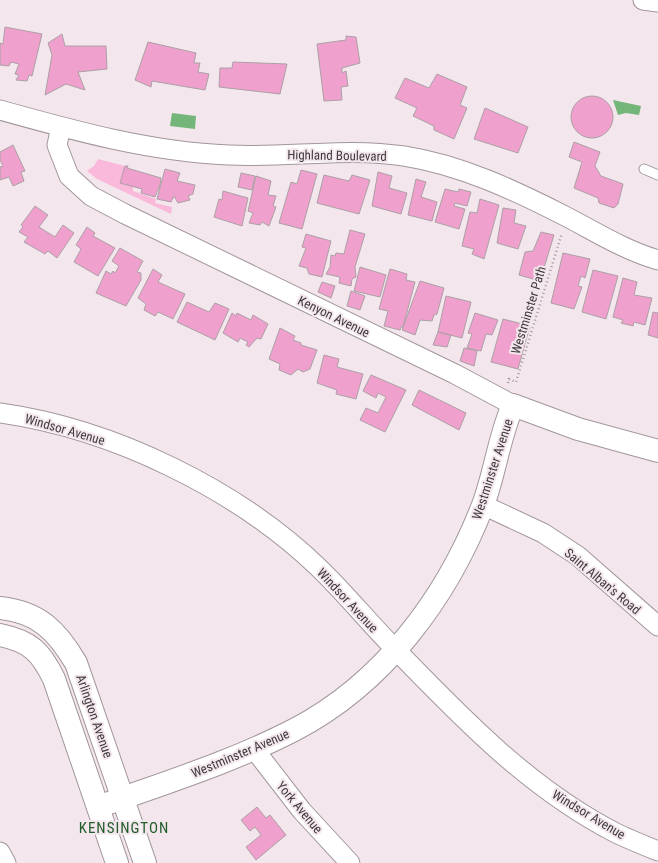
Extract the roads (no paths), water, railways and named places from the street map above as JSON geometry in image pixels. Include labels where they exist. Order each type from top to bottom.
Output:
[{"type":"street","points":[[643,0],[658,2]]},
{"type":"street","name":"Highland Boulevard","points":[[0,110],[61,127],[161,150],[230,156],[339,152],[404,156],[464,170],[517,192],[567,217],[603,238],[658,260]]},
{"type":"street","name":"Kenyon Avenue","points":[[61,127],[57,145],[69,176],[91,196],[124,214],[455,374],[507,402],[578,429],[658,451]]},
{"type":"street","name":"Westminster Avenue","points":[[98,807],[254,749],[295,730],[335,704],[367,679],[396,650],[430,608],[453,569],[483,505],[506,420],[507,402]]},
{"type":"street","name":"Windsor Avenue","points":[[0,413],[27,416],[83,432],[149,457],[191,476],[221,494],[272,529],[319,568],[396,650],[488,743],[522,771],[556,796],[613,831],[658,851]]},
{"type":"street","name":"Saint Alban's Road","points":[[483,505],[543,533],[578,556],[658,626]]},
{"type":"street","name":"Arlington Avenue","points":[[0,608],[18,610],[43,623],[62,640],[76,663],[145,863]]},
{"type":"street","name":"Arlington Avenue","points":[[0,635],[17,638],[32,647],[45,661],[54,679],[117,863]]},
{"type":"street","name":"York Avenue","points":[[254,749],[302,811],[350,863]]},
{"type":"street","points":[[0,852],[6,863]]},
{"type":"lane","points":[[644,169],[658,175]]},
{"type":"district","name":"KENSINGTON","points":[[124,828]]}]
